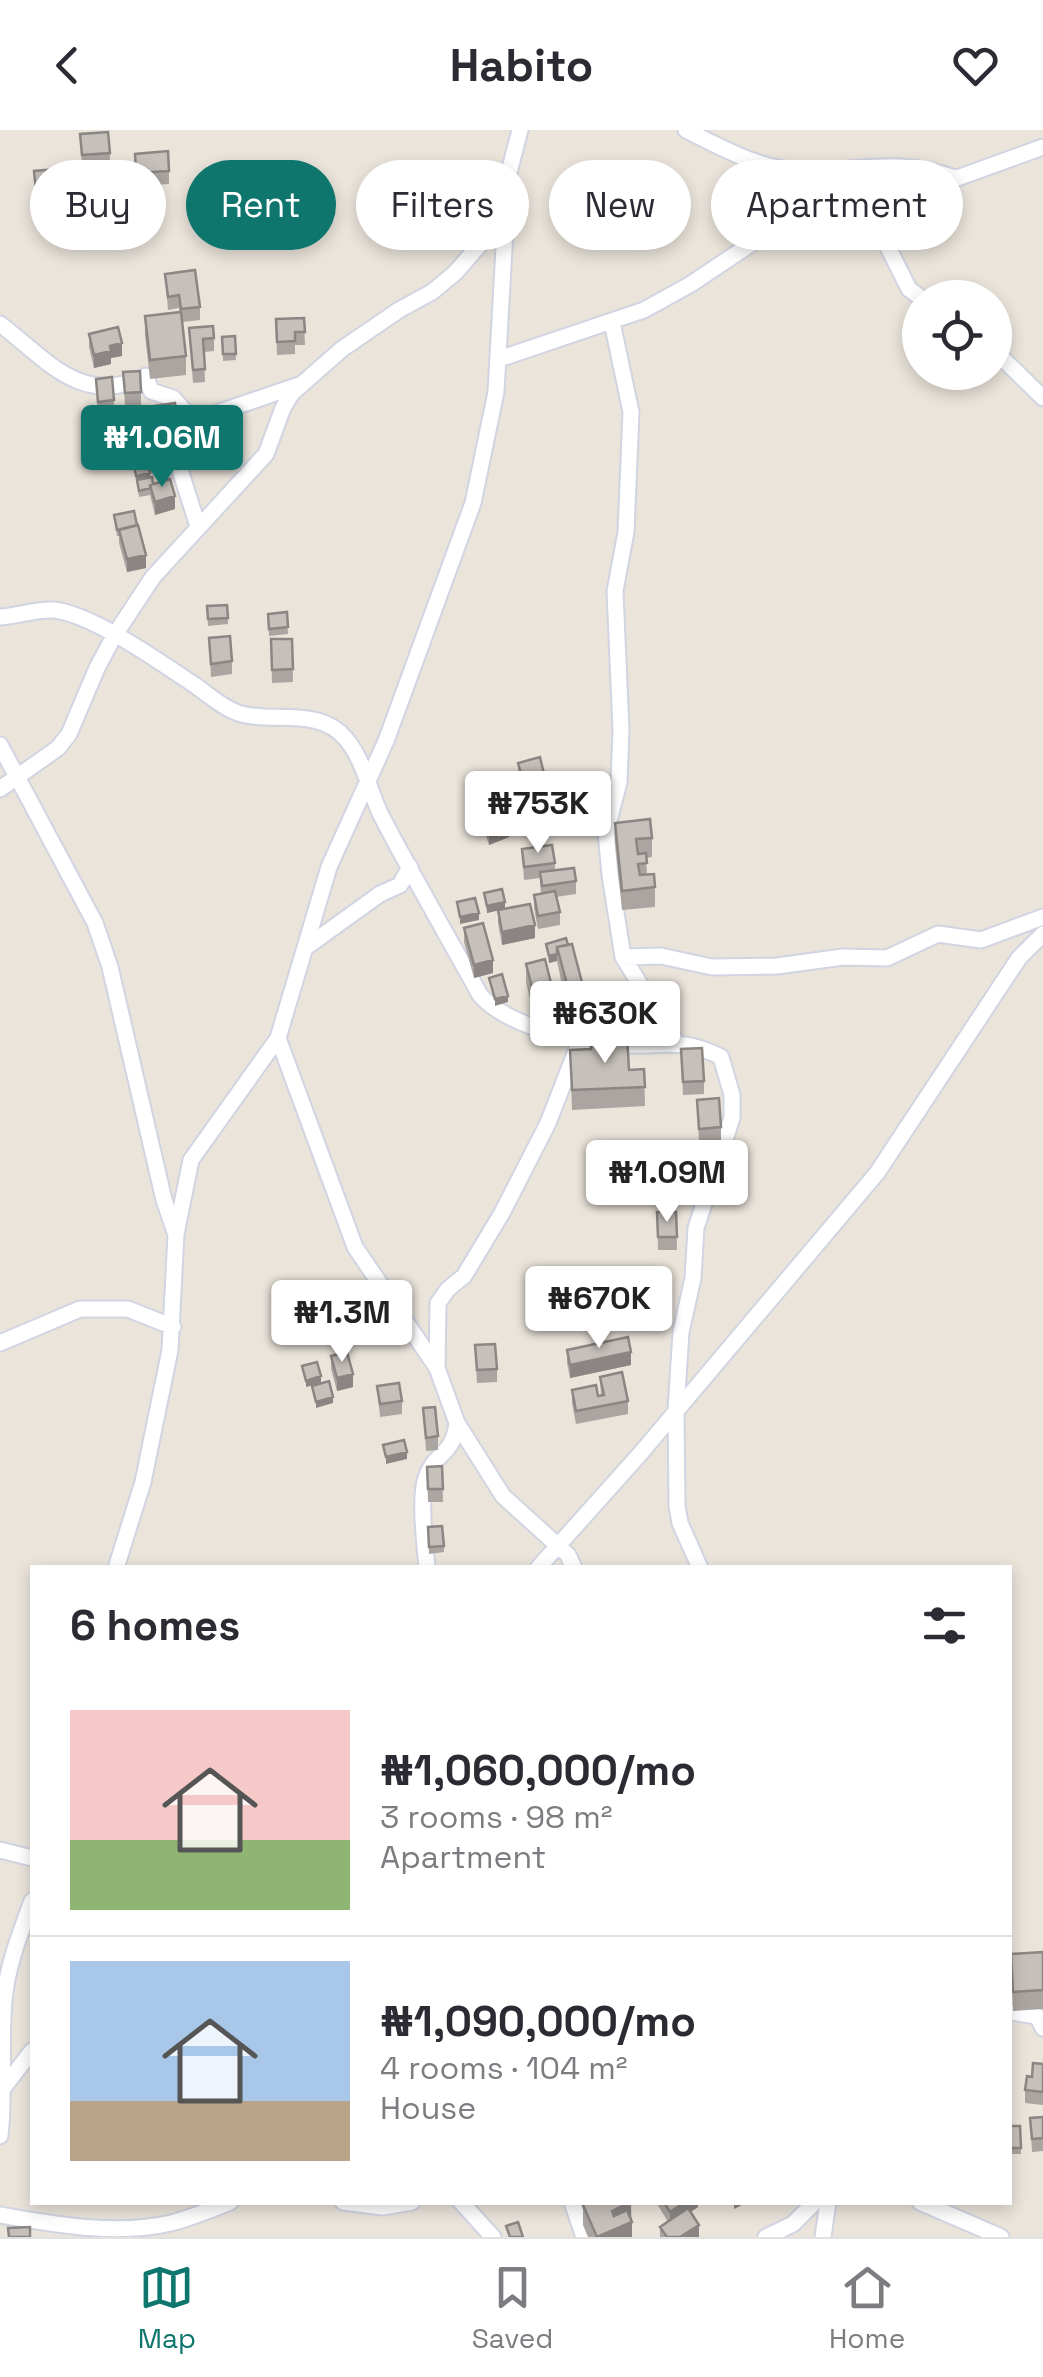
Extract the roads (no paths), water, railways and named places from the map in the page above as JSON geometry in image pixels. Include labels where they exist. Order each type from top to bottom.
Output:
[{"type":"street","points":[[512,160],[520,130]]},
{"type":"street","points":[[686,130],[752,160]]},
{"type":"street","points":[[963,175],[1043,147]]},
{"type":"street","points":[[0,789],[58,748],[69,734],[114,636],[153,577],[266,454],[283,408],[303,384],[357,338],[432,292],[475,250]]},
{"type":"street","points":[[117,1565],[142,1482],[173,1326],[176,1234],[192,1160],[278,1038],[340,838],[411,677],[473,503],[488,438],[499,360],[503,250]]},
{"type":"street","points":[[499,360],[612,322],[666,299],[741,250]]},
{"type":"street","points":[[890,250],[904,280]]},
{"type":"street","points":[[612,322],[632,412],[626,532],[615,591],[620,698],[618,782],[606,832],[623,958],[676,1042]]},
{"type":"street","points":[[0,324],[46,366],[82,383],[103,388],[146,376],[151,391],[172,398],[198,426]]},
{"type":"street","points":[[1012,368],[1043,398]]},
{"type":"street","points":[[198,526],[180,470],[202,418],[303,384]]},
{"type":"street","points":[[0,617],[52,610],[88,620],[224,707],[249,716],[308,719],[332,728],[348,741],[369,778],[382,819],[489,1005],[526,1025],[582,1038],[632,1045],[676,1042],[721,1057],[734,1105],[729,1132],[696,1228],[693,1278],[681,1332],[676,1409],[677,1506],[680,1523],[699,1565]]},
{"type":"street","points":[[0,745],[90,911],[110,967],[164,1200],[176,1234]]},
{"type":"street","points":[[304,948],[370,901],[400,885],[410,866]]},
{"type":"street","points":[[400,885],[424,892]]},
{"type":"street","points":[[623,958],[662,956],[712,967],[776,966],[843,957],[887,958],[938,934],[982,940],[1043,917]]},
{"type":"street","points":[[541,1565],[876,1173],[1019,958],[1043,934]]},
{"type":"street","points":[[278,1038],[356,1247],[437,1368],[457,1424],[503,1496],[558,1545],[572,1565]]},
{"type":"street","points":[[437,1368],[438,1303],[464,1276],[502,1213],[548,1123],[582,1038]]},
{"type":"street","points":[[0,1343],[80,1309],[128,1309],[173,1326]]},
{"type":"street","points":[[427,1565],[426,1474],[452,1446],[457,1424]]},
{"type":"street","points":[[0,1850],[30,1858]]},
{"type":"street","points":[[0,2136],[8,1971],[30,1908]]},
{"type":"street","points":[[1012,2012],[1037,2016],[1043,2028]]},
{"type":"street","points":[[4,2087],[30,2054]]},
{"type":"street","points":[[0,2215],[126,2228],[170,2223],[221,2205]]},
{"type":"street","points":[[367,2205],[395,2205]]},
{"type":"street","points":[[464,2205],[493,2237]]},
{"type":"street","points":[[573,2205],[584,2237]]},
{"type":"street","points":[[766,2237],[793,2224],[812,2205]]},
{"type":"street","points":[[823,2237],[828,2205]]},
{"type":"street","points":[[927,2205],[1001,2237]]}]
